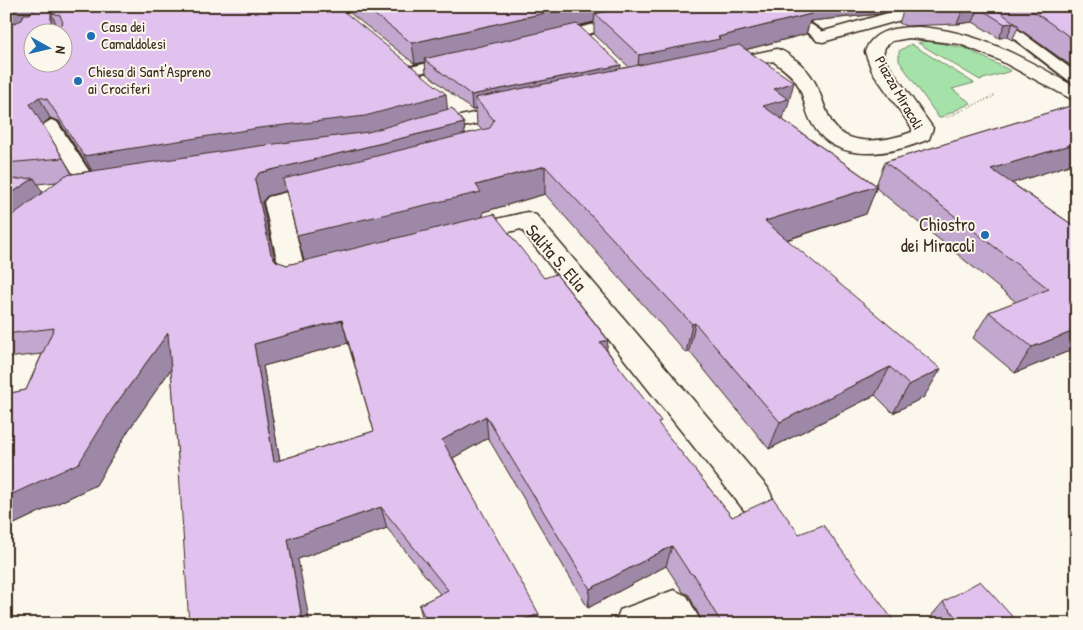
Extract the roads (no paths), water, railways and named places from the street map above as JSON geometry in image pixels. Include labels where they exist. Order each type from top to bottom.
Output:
[{"type":"street","points":[[823,37],[895,16],[966,6]]},
{"type":"street","points":[[870,22],[893,34]]},
{"type":"street","name":"Piazza Miracoli","points":[[701,71],[777,55],[807,83],[823,126],[833,136],[847,143],[881,147],[906,143],[922,135],[923,128],[882,70],[874,55],[876,47],[882,39],[893,34],[951,35],[979,42],[1077,96]]},
{"type":"street","points":[[408,135],[537,105]]},
{"type":"street","points":[[341,266],[294,277],[276,202],[342,185]]},
{"type":"street","name":"Salita S. Elia","points":[[443,240],[527,220],[756,500]]},
{"type":"street","points":[[634,624],[674,609],[683,624]]},
{"type":"lane","points":[[775,6],[823,37]]},
{"type":"lane","points":[[977,6],[1077,80]]},
{"type":"lane","points":[[543,40],[632,19]]},
{"type":"lane","points":[[581,32],[594,45]]},
{"type":"lane","points":[[411,71],[468,58]]},
{"type":"lane","points":[[51,124],[83,190]]},
{"type":"place","name":"Casa dei Camaldolesi","points":[[91,36]]},
{"type":"place","name":"Chiesa di Sant'Aspreno ai Crociferi","points":[[78,81]]},
{"type":"place","name":"Chiostro dei Miracoli","points":[[985,235]]}]
